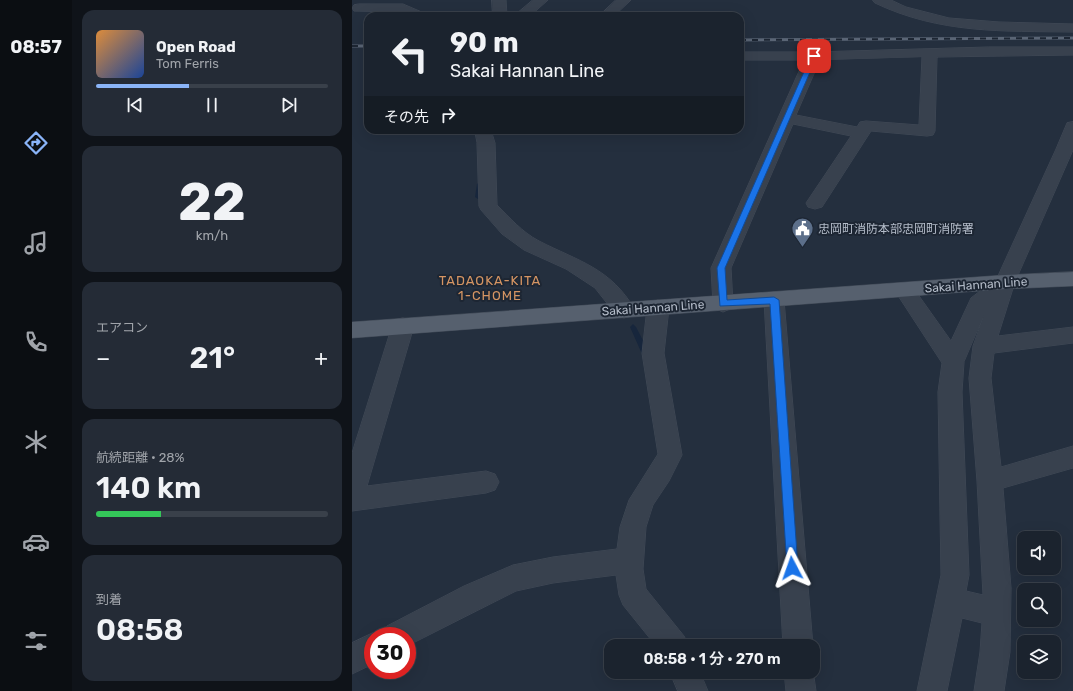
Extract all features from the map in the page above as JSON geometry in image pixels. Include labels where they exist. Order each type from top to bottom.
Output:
[{"type":"main road","name":"Sakai Hannan Line","points":[[352,330],[1073,278]]},
{"type":"street","points":[[499,0],[500,12]]},
{"type":"street","points":[[526,12],[541,0]]},
{"type":"street","points":[[610,12],[624,0]]},
{"type":"street","points":[[880,0],[900,10],[915,15],[948,22],[993,26],[1073,28]]},
{"type":"street","points":[[364,20],[353,20],[361,4],[403,8],[411,12]]},
{"type":"street","points":[[744,56],[1073,51]]},
{"type":"street","points":[[816,203],[866,126],[928,131],[930,52]]},
{"type":"street","points":[[723,304],[721,268],[814,56]]},
{"type":"street","points":[[788,118],[862,133]]},
{"type":"street","points":[[989,691],[995,652],[997,588],[990,481],[980,378],[984,346],[1004,282],[1069,150],[1073,127]]},
{"type":"street","points":[[484,134],[486,143],[488,206],[509,229],[531,245],[573,264],[602,283],[624,310]]},
{"type":"street","points":[[932,691],[952,601],[955,575],[950,392],[953,362],[978,302],[1004,282]]},
{"type":"street","points":[[905,290],[953,362]]},
{"type":"street","points":[[774,300],[798,639]]},
{"type":"street","points":[[658,308],[653,353],[670,454],[660,473],[642,500],[633,527],[629,569],[633,595],[668,639]]},
{"type":"street","points":[[352,493],[403,326]]},
{"type":"street","points":[[984,346],[1073,335]]},
{"type":"street","points":[[990,481],[1073,457]]},
{"type":"street","points":[[352,499],[486,482]]},
{"type":"street","points":[[414,627],[474,596],[514,578],[553,570],[630,560]]},
{"type":"street","points":[[952,601],[996,613]]},
{"type":"street","points":[[352,659],[364,653]]},
{"type":"street","points":[[688,679],[692,691]]},
{"type":"street","points":[[800,679],[801,691]]},
{"type":"waterway","points":[[478,197],[480,184]]},
{"type":"waterway","points":[[633,327],[646,354]]},
{"type":"railway","points":[[744,40],[1073,38]]},
{"type":"railway","points":[[352,46],[364,46]]},
{"type":"place","name":"忠岡町消防本部忠岡町消防署","points":[[803,248]]},
{"type":"district","name":"TADAOKA-KITA 1-CHOME","points":[[490,288]]},
{"type":"route","points":[[792,568],[774,300],[723,304],[721,268],[814,56]]}]
